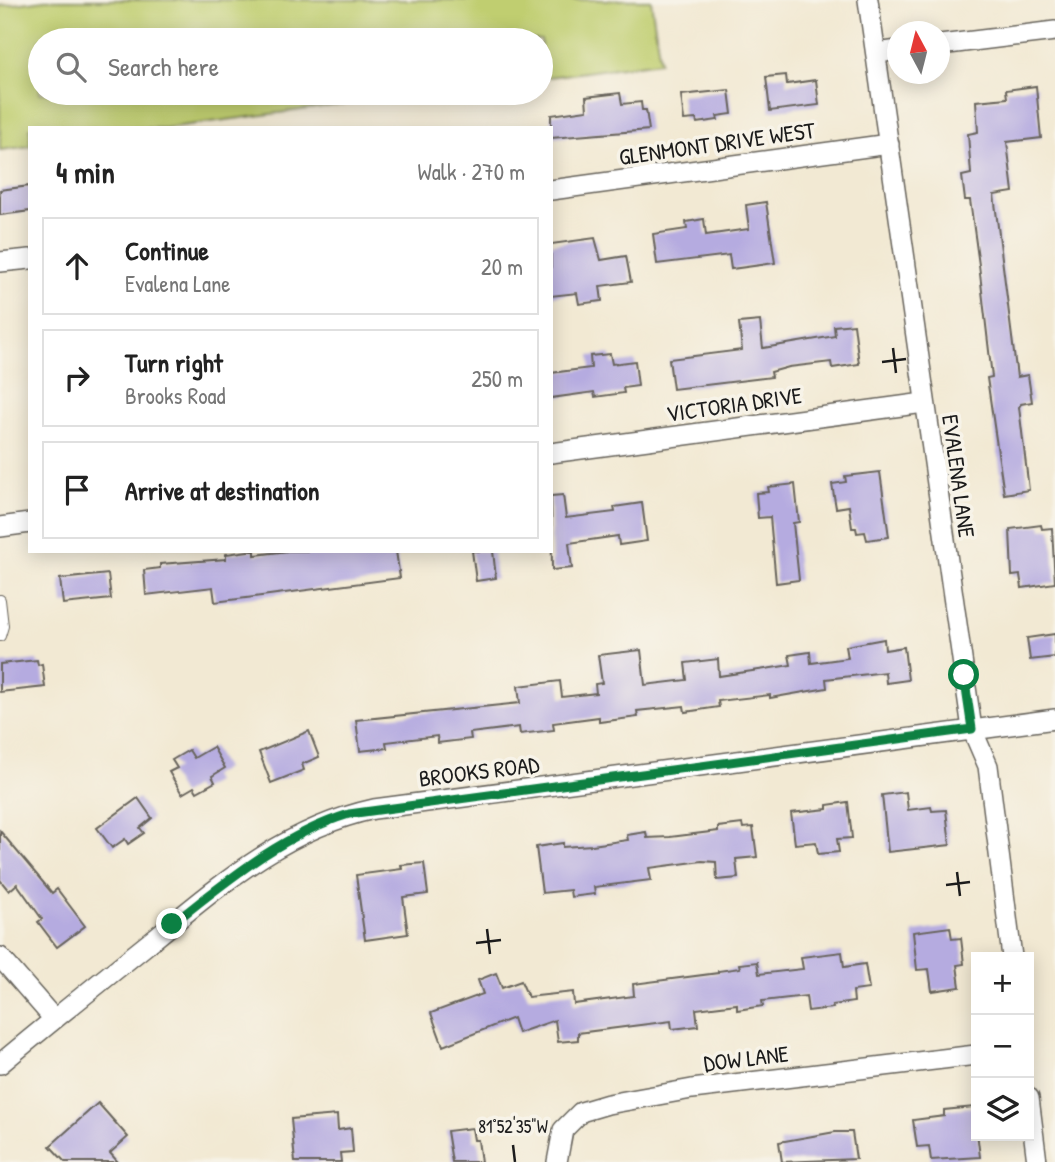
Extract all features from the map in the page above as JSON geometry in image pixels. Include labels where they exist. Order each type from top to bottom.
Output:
[{"type":"street","name":"EVALENA LANE","points":[[868,0],[887,49]]},
{"type":"street","points":[[950,44],[1055,31]]},
{"type":"street","name":"EVALENA LANE","points":[[888,84],[889,144],[924,403],[972,729],[988,766],[1011,952]]},
{"type":"street","name":"GLENMONT DRIVE WEST","points":[[553,190],[889,144]]},
{"type":"street","points":[[0,262],[28,259]]},
{"type":"street","name":"VICTORIA DRIVE","points":[[553,453],[924,403]]},
{"type":"street","points":[[0,527],[28,523]]},
{"type":"street","name":"BROOKS ROAD","points":[[0,1064],[211,893],[278,845],[324,822],[374,809],[1055,719]]},
{"type":"street","points":[[0,957],[54,1019]]},
{"type":"street","name":"DOW LANE","points":[[556,1162],[563,1129],[581,1112],[608,1104],[692,1089],[971,1056]]},
{"type":"street","points":[[1034,1138],[1037,1162]]},
{"type":"lane","points":[[0,600],[3,626],[0,636]]},
{"type":"green space","points":[[45,0],[651,0],[660,62],[553,76],[553,28],[28,28],[28,105],[339,105],[181,126],[28,126],[28,146],[0,150],[0,6]]},
{"type":"building","points":[[786,75],[787,84],[816,80],[819,105],[770,111],[766,77]]},
{"type":"building","points":[[1036,86],[1041,138],[1007,142],[1013,192],[994,195],[1017,377],[1028,375],[1032,402],[1019,407],[1029,490],[1004,494],[987,378],[992,377],[979,265],[970,200],[965,200],[962,176],[971,174],[968,134],[978,132],[976,101],[1007,98],[1006,90]]},
{"type":"building","points":[[729,90],[732,114],[717,116],[718,120],[697,123],[696,119],[684,120],[681,95]]},
{"type":"building","points":[[620,93],[622,104],[641,102],[642,110],[646,110],[649,130],[553,138],[551,115],[587,110],[586,97]]},
{"type":"building","points":[[28,186],[28,211],[0,215],[0,190]]},
{"type":"building","points":[[766,202],[775,263],[731,269],[729,255],[657,264],[653,234],[687,229],[686,222],[704,219],[706,235],[749,229],[746,205]]},
{"type":"building","points":[[595,238],[601,260],[626,256],[631,282],[600,286],[602,301],[579,304],[577,293],[553,296],[553,244]]},
{"type":"building","points":[[760,321],[763,348],[835,336],[834,326],[854,324],[859,364],[832,368],[831,362],[789,367],[771,372],[772,377],[673,389],[669,359],[742,350],[739,323]]},
{"type":"building","points":[[610,354],[612,364],[635,361],[638,386],[623,388],[624,393],[595,397],[594,392],[553,398],[553,373],[591,368],[590,356]]},
{"type":"building","points":[[880,472],[889,537],[867,540],[865,532],[857,533],[856,528],[852,528],[849,506],[836,508],[832,484],[846,482],[845,476]]},
{"type":"building","points":[[795,484],[799,522],[793,523],[799,580],[776,583],[770,517],[758,518],[756,493],[769,492],[768,487]]},
{"type":"building","points":[[563,495],[566,518],[615,512],[614,507],[642,503],[647,541],[619,545],[618,536],[569,543],[572,568],[552,570],[553,496]]},
{"type":"building","points":[[1041,525],[1042,529],[1052,528],[1055,583],[1022,588],[1020,575],[1012,576],[1010,529]]},
{"type":"building","points":[[396,553],[400,578],[215,602],[213,587],[146,595],[144,570],[160,568],[160,564],[226,559],[226,554]]},
{"type":"building","points":[[472,553],[493,553],[496,578],[476,581]]},
{"type":"building","points":[[108,574],[111,599],[63,604],[60,579]]},
{"type":"building","points":[[1055,634],[1055,657],[1030,660],[1027,638]]},
{"type":"building","points":[[884,639],[885,650],[904,647],[908,680],[886,683],[885,672],[826,679],[827,688],[770,698],[770,695],[718,701],[719,707],[685,712],[684,706],[637,711],[638,717],[599,722],[599,717],[553,723],[554,730],[520,734],[519,727],[470,733],[471,739],[438,743],[437,736],[386,742],[387,748],[360,751],[356,720],[520,703],[518,686],[560,681],[562,697],[596,693],[595,684],[602,683],[598,655],[641,650],[645,685],[687,680],[685,663],[718,659],[719,676],[791,665],[789,655],[810,652],[811,663],[848,658],[846,646]]},
{"type":"building","points":[[37,660],[38,665],[42,664],[45,687],[0,692],[0,664]]},
{"type":"building","points":[[309,731],[319,757],[302,764],[304,770],[271,783],[259,752]]},
{"type":"building","points":[[213,747],[225,768],[212,776],[215,782],[197,792],[194,787],[182,794],[169,772],[177,768],[172,760],[189,750],[194,758]]},
{"type":"building","points":[[906,792],[908,810],[931,807],[932,811],[946,810],[950,845],[888,852],[882,795]]},
{"type":"building","points":[[138,798],[152,818],[140,828],[144,833],[128,844],[125,839],[112,848],[97,828]]},
{"type":"building","points":[[848,802],[852,838],[837,839],[839,852],[818,854],[816,842],[795,844],[791,813],[827,809],[827,805]]},
{"type":"building","points":[[742,824],[743,828],[753,827],[757,857],[736,859],[738,878],[717,880],[716,862],[702,861],[649,868],[651,880],[594,887],[595,894],[571,897],[570,890],[542,893],[536,847],[563,843],[563,847],[592,845],[628,840],[627,835],[646,832],[647,838],[670,837],[718,831],[718,827]]},
{"type":"building","points":[[0,831],[52,893],[57,889],[85,926],[57,947],[38,922],[42,919],[17,884],[9,891],[0,880]]},
{"type":"building","points":[[424,863],[428,894],[403,897],[408,934],[365,940],[356,875]]},
{"type":"building","points":[[950,927],[952,939],[961,938],[964,964],[957,965],[960,987],[932,991],[929,969],[917,970],[913,932]]},
{"type":"building","points":[[842,952],[844,967],[865,964],[869,989],[853,991],[854,1002],[832,1005],[833,1008],[808,1011],[806,996],[762,1001],[763,1006],[737,1010],[737,1004],[696,1009],[698,1026],[672,1029],[671,1021],[578,1033],[578,1040],[558,1042],[555,1020],[518,1033],[513,1018],[443,1046],[431,1013],[483,994],[478,980],[496,973],[502,988],[521,981],[528,997],[573,992],[574,1004],[634,996],[633,984],[718,973],[740,968],[739,964],[757,962],[759,974],[803,969],[801,957]]},
{"type":"building","points":[[98,1103],[128,1137],[110,1153],[118,1162],[65,1162],[50,1146]]},
{"type":"building","points":[[971,1107],[971,1141],[978,1141],[980,1157],[931,1160],[929,1146],[917,1147],[913,1120],[944,1116],[944,1110]]},
{"type":"building","points":[[337,1115],[338,1130],[351,1128],[353,1152],[340,1153],[341,1162],[295,1162],[291,1119]]},
{"type":"building","points":[[472,1128],[474,1140],[478,1140],[481,1162],[452,1162],[447,1131]]},
{"type":"building","points":[[835,1132],[852,1132],[856,1159],[782,1162],[779,1142]]},
{"type":"route","points":[[172,924],[278,845],[300,832],[349,814],[972,729],[964,675]]}]
